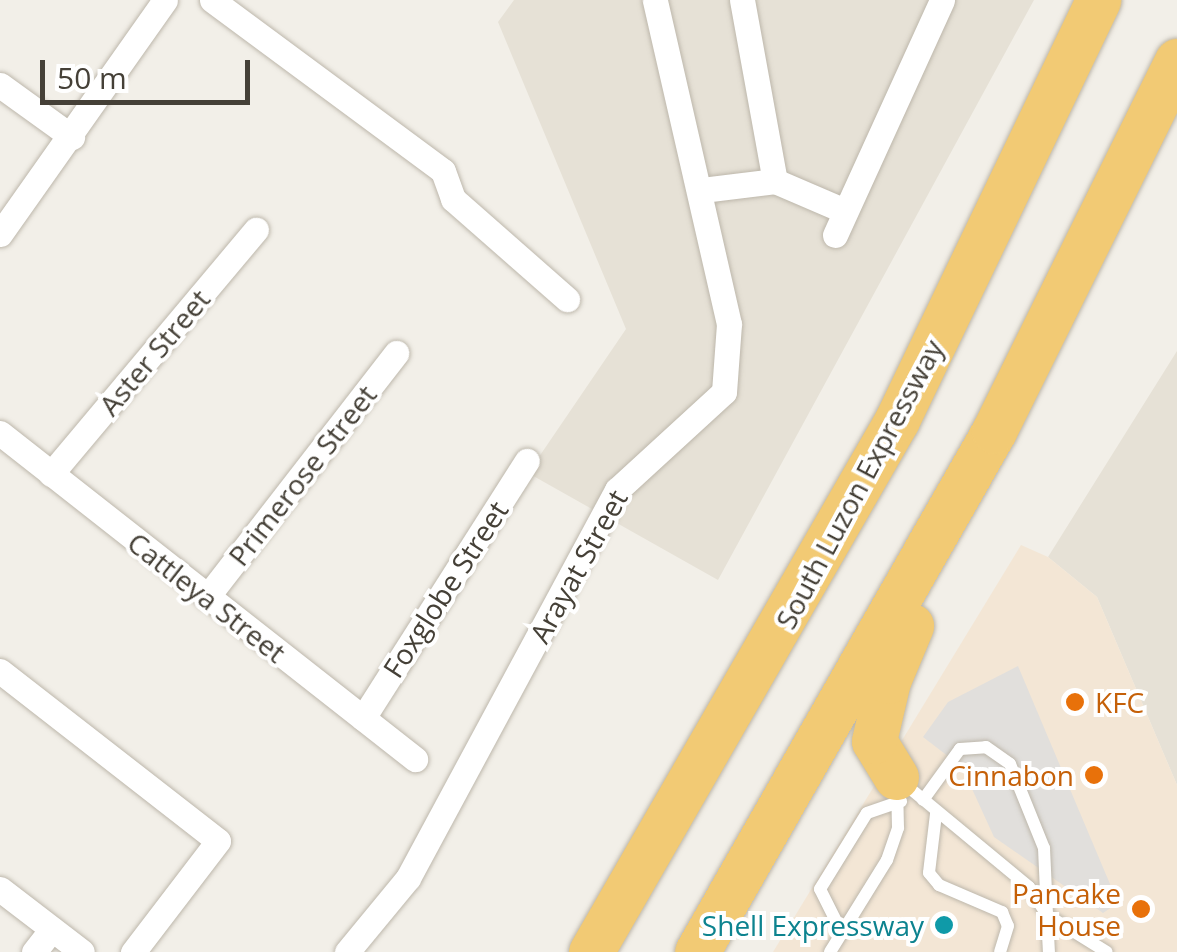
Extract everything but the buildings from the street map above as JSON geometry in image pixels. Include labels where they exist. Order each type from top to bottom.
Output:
[{"type":"highway","name":"South Luzon Expressway","points":[[591,952],[898,420],[1098,0]]},
{"type":"highway","points":[[906,793],[874,741],[888,681],[994,431],[1177,61]]},
{"type":"highway","points":[[697,952],[994,431]]},
{"type":"street","points":[[0,234],[165,0]]},
{"type":"street","points":[[212,0],[443,172],[454,199],[567,299]]},
{"type":"street","name":"Arayat Street","points":[[347,952],[408,878],[617,490],[724,392],[729,324],[702,190],[655,0]]},
{"type":"street","points":[[742,0],[775,181]]},
{"type":"street","points":[[702,190],[775,181],[840,223],[942,0]]},
{"type":"street","points":[[0,85],[72,137]]},
{"type":"street","name":"Aster Street","points":[[51,474],[256,230]]},
{"type":"street","name":"Primerose Street","points":[[207,596],[396,353]]},
{"type":"street","name":"Cattleya Street","points":[[0,434],[415,759]]},
{"type":"street","name":"Foxglobe Street","points":[[363,718],[526,461]]},
{"type":"street","points":[[0,671],[218,841],[133,952]]},
{"type":"street","points":[[0,889],[82,952]]},
{"type":"street","points":[[34,952],[52,929]]},
{"type":"lane","points":[[842,933],[820,889],[867,814],[906,793],[960,748],[986,747],[1010,764],[1044,848],[1049,952]]},
{"type":"lane","points":[[906,793],[1029,887],[1048,915],[1094,938],[1107,952]]},
{"type":"lane","points":[[830,952],[888,860],[906,793]]},
{"type":"lane","points":[[936,814],[930,873],[939,885],[1002,912],[1008,926],[1000,952]]},
{"type":"shaded area","points":[[514,0],[1034,0],[718,580],[528,473],[626,329],[498,22]]},
{"type":"shaded area","points":[[1177,351],[1177,785],[1097,597],[1048,557]]},
{"type":"shaded area","points":[[1021,545],[1048,557],[1097,597],[1177,785],[1177,952],[773,952]]},
{"type":"shaded area","points":[[1018,666],[1118,903],[1103,913],[994,837],[962,767],[923,737],[948,702]]},
{"type":"place","name":"KFC","points":[[1075,702]]},
{"type":"place","name":"Cinnabon","points":[[1094,775]]},
{"type":"place","name":"Pancake House","points":[[1141,909]]},
{"type":"place","name":"Shell Expressway","points":[[944,925]]}]
